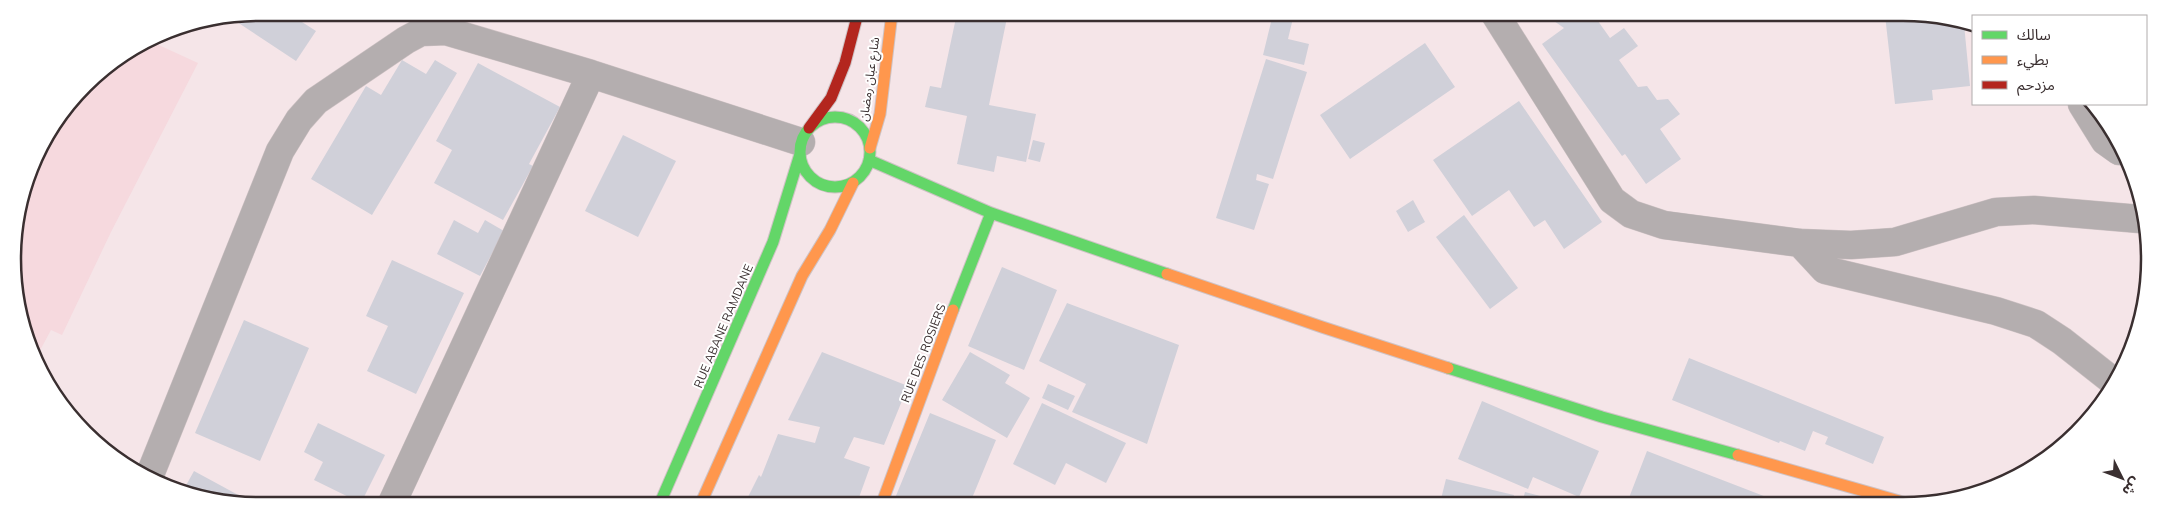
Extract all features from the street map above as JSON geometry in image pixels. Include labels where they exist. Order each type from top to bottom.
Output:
[{"type":"street","name":"شارع عبان رمضان","points":[[802,143],[831,98],[846,63],[856,21]]},
{"type":"street","name":"شارع عبان رمضان","points":[[870,148],[880,114],[891,21]]},
{"type":"street","points":[[1499,21],[1612,200],[1631,214],[1664,225],[1800,243],[1851,245],[1895,242],[1996,212],[2034,210],[2137,219]]},
{"type":"street","points":[[151,470],[280,151],[299,120],[316,101],[406,40],[421,32],[446,31],[592,74],[802,143]]},
{"type":"street","points":[[395,497],[592,74]]},
{"type":"street","points":[[2083,105],[2105,140],[2112,145]]},
{"type":"street","points":[[704,497],[802,276],[830,230],[853,183],[862,175],[869,160],[870,148],[867,136],[860,127],[849,120],[839,117],[827,118],[816,123],[802,143],[802,166],[809,177],[829,187],[841,187],[853,183]]},
{"type":"street","name":"RUE ABANE RAMDANE","points":[[663,497],[773,242],[802,143]]},
{"type":"street","points":[[869,160],[991,213],[1322,327],[1574,408],[1885,497]]},
{"type":"street","name":"RUE DES ROSIERS","points":[[884,497],[927,378],[991,213]]},
{"type":"street","points":[[1800,243],[1825,270],[1996,311],[2036,324],[2062,341],[2109,378]]},
{"type":"shaded area","points":[[157,44],[198,63],[111,232],[62,335],[51,330],[40,351],[29,321],[23,290],[21,259],[23,228],[29,197],[39,168],[53,140],[70,114],[102,80],[140,53]]},
{"type":"building","points":[[300,21],[316,31],[296,61],[238,22]]},
{"type":"building","points":[[955,21],[1006,21],[989,105],[1036,114],[1026,162],[997,156],[994,172],[957,164],[967,116],[925,107],[930,86],[941,88]]},
{"type":"building","points":[[1271,21],[1292,21],[1288,39],[1309,44],[1304,65],[1263,55]]},
{"type":"building","points":[[1554,21],[1598,21],[1610,38],[1624,28],[1638,46],[1619,60],[1638,87],[1647,86],[1657,100],[1668,99],[1680,114],[1660,129],[1681,159],[1646,184],[1625,154],[1622,156],[1542,44],[1564,28]]},
{"type":"building","points":[[1886,21],[1934,23],[1964,29],[1970,86],[1932,90],[1933,100],[1895,104]]},
{"type":"building","points":[[1425,43],[1455,87],[1350,159],[1320,115]]},
{"type":"building","points":[[1266,59],[1307,72],[1273,179],[1257,174],[1256,180],[1269,184],[1254,230],[1216,218]]},
{"type":"building","points":[[402,60],[426,74],[435,60],[457,73],[372,215],[311,179],[366,86],[381,95]]},
{"type":"building","points":[[478,63],[560,107],[529,164],[533,166],[503,220],[434,183],[452,150],[436,141]]},
{"type":"building","points":[[1519,101],[1602,222],[1564,249],[1545,220],[1534,227],[1509,190],[1472,216],[1433,160]]},
{"type":"building","points":[[623,135],[676,161],[638,237],[585,211]]},
{"type":"building","points":[[1033,140],[1045,143],[1040,162],[1028,159]]},
{"type":"building","points":[[1413,200],[1425,222],[1408,232],[1396,211]]},
{"type":"building","points":[[1464,215],[1518,288],[1490,309],[1436,237]]},
{"type":"building","points":[[454,220],[478,233],[485,220],[504,231],[480,276],[437,254]]},
{"type":"building","points":[[392,260],[464,293],[416,394],[367,371],[388,326],[366,316]]},
{"type":"building","points":[[1002,267],[1057,290],[1024,370],[968,346]]},
{"type":"building","points":[[1067,303],[1179,345],[1147,444],[1072,412],[1086,384],[1039,361]]},
{"type":"building","points":[[244,320],[309,348],[260,461],[195,433]]},
{"type":"building","points":[[822,352],[908,386],[884,445],[854,437],[844,458],[870,467],[859,497],[748,497],[759,475],[761,477],[778,434],[815,443],[820,427],[788,420]]},
{"type":"building","points":[[970,352],[1010,375],[1005,383],[1030,398],[1007,438],[942,400]]},
{"type":"building","points":[[1689,358],[1884,437],[1873,464],[1825,444],[1828,437],[1813,431],[1805,451],[1780,441],[1779,443],[1672,400]]},
{"type":"building","points":[[1048,384],[1075,396],[1068,410],[1042,398]]},
{"type":"building","points":[[1482,401],[1599,451],[1579,497],[1533,477],[1528,489],[1458,459]]},
{"type":"building","points":[[1042,403],[1126,443],[1106,483],[1066,463],[1055,485],[1013,464]]},
{"type":"building","points":[[930,413],[996,440],[972,497],[895,497]]},
{"type":"building","points":[[318,423],[385,455],[364,497],[349,497],[314,480],[323,462],[304,452]]},
{"type":"building","points":[[1647,451],[1766,497],[1629,497]]},
{"type":"building","points":[[194,471],[240,496],[197,489],[186,485]]},
{"type":"building","points":[[1446,479],[1514,495],[1514,497],[1442,497]]},
{"type":"building","points":[[1525,492],[1544,497],[1524,497]]},
{"type":"traffic: fast","points":[[835,117],[848,120],[860,127],[867,139],[870,152],[867,165],[860,177],[848,184],[835,187],[822,184],[810,177],[803,165],[800,152],[803,139],[810,127],[822,120],[835,117]]},
{"type":"traffic: fast","points":[[663,497],[773,242],[800,154]]},
{"type":"traffic: fast","points":[[869,160],[991,213],[1167,274]]},
{"type":"traffic: fast","points":[[953,310],[991,213]]},
{"type":"traffic: fast","points":[[1448,368],[1602,417],[1738,455]]},
{"type":"traffic: slow","points":[[870,148],[880,114],[891,21]]},
{"type":"traffic: slow","points":[[704,497],[802,276],[830,230],[853,183]]},
{"type":"traffic: slow","points":[[1167,274],[1448,368]]},
{"type":"traffic: slow","points":[[884,497],[953,310]]},
{"type":"traffic: slow","points":[[1738,455],[1885,497]]},
{"type":"traffic: jam","points":[[809,128],[831,98],[845,63],[856,21]]}]
